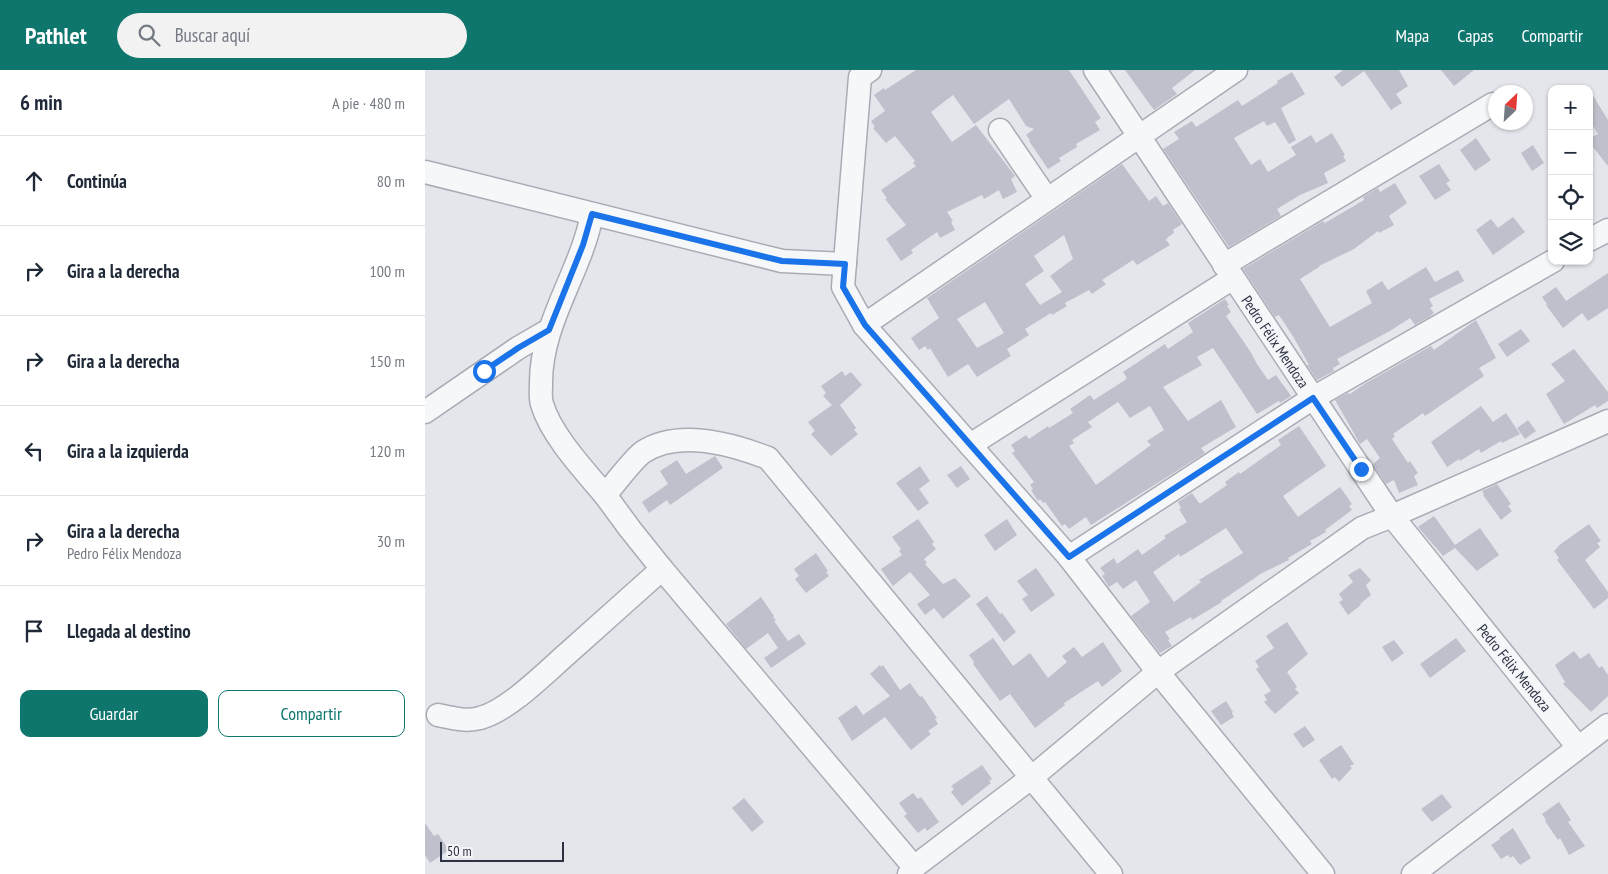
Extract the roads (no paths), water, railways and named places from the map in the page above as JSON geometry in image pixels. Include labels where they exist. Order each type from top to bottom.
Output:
[{"type":"street","points":[[870,70],[860,76],[843,287],[865,325],[1069,557],[1158,672],[1323,874]]},
{"type":"street","name":"Pedro Félix Mendoza","points":[[1095,70],[1392,516],[1577,748]]},
{"type":"street","points":[[865,325],[1236,70]]},
{"type":"street","points":[[970,445],[1229,272],[1488,107]]},
{"type":"street","points":[[1000,130],[1047,199]]},
{"type":"street","points":[[425,172],[782,261],[845,264]]},
{"type":"street","points":[[592,214],[583,245],[549,330],[541,369],[541,403],[549,422],[629,529],[912,871],[1031,778],[1158,672],[1362,528],[1608,421]]},
{"type":"street","points":[[1593,238],[1608,230]]},
{"type":"street","points":[[1069,557],[1313,398],[1548,264]]},
{"type":"street","points":[[425,412],[518,348],[549,330]]},
{"type":"street","points":[[605,495],[642,453],[665,442],[692,440],[744,448],[768,458],[1111,874]]},
{"type":"street","points":[[438,715],[464,720],[479,718],[495,712],[549,670],[662,569]]},
{"type":"street","points":[[1413,874],[1608,725]]}]
